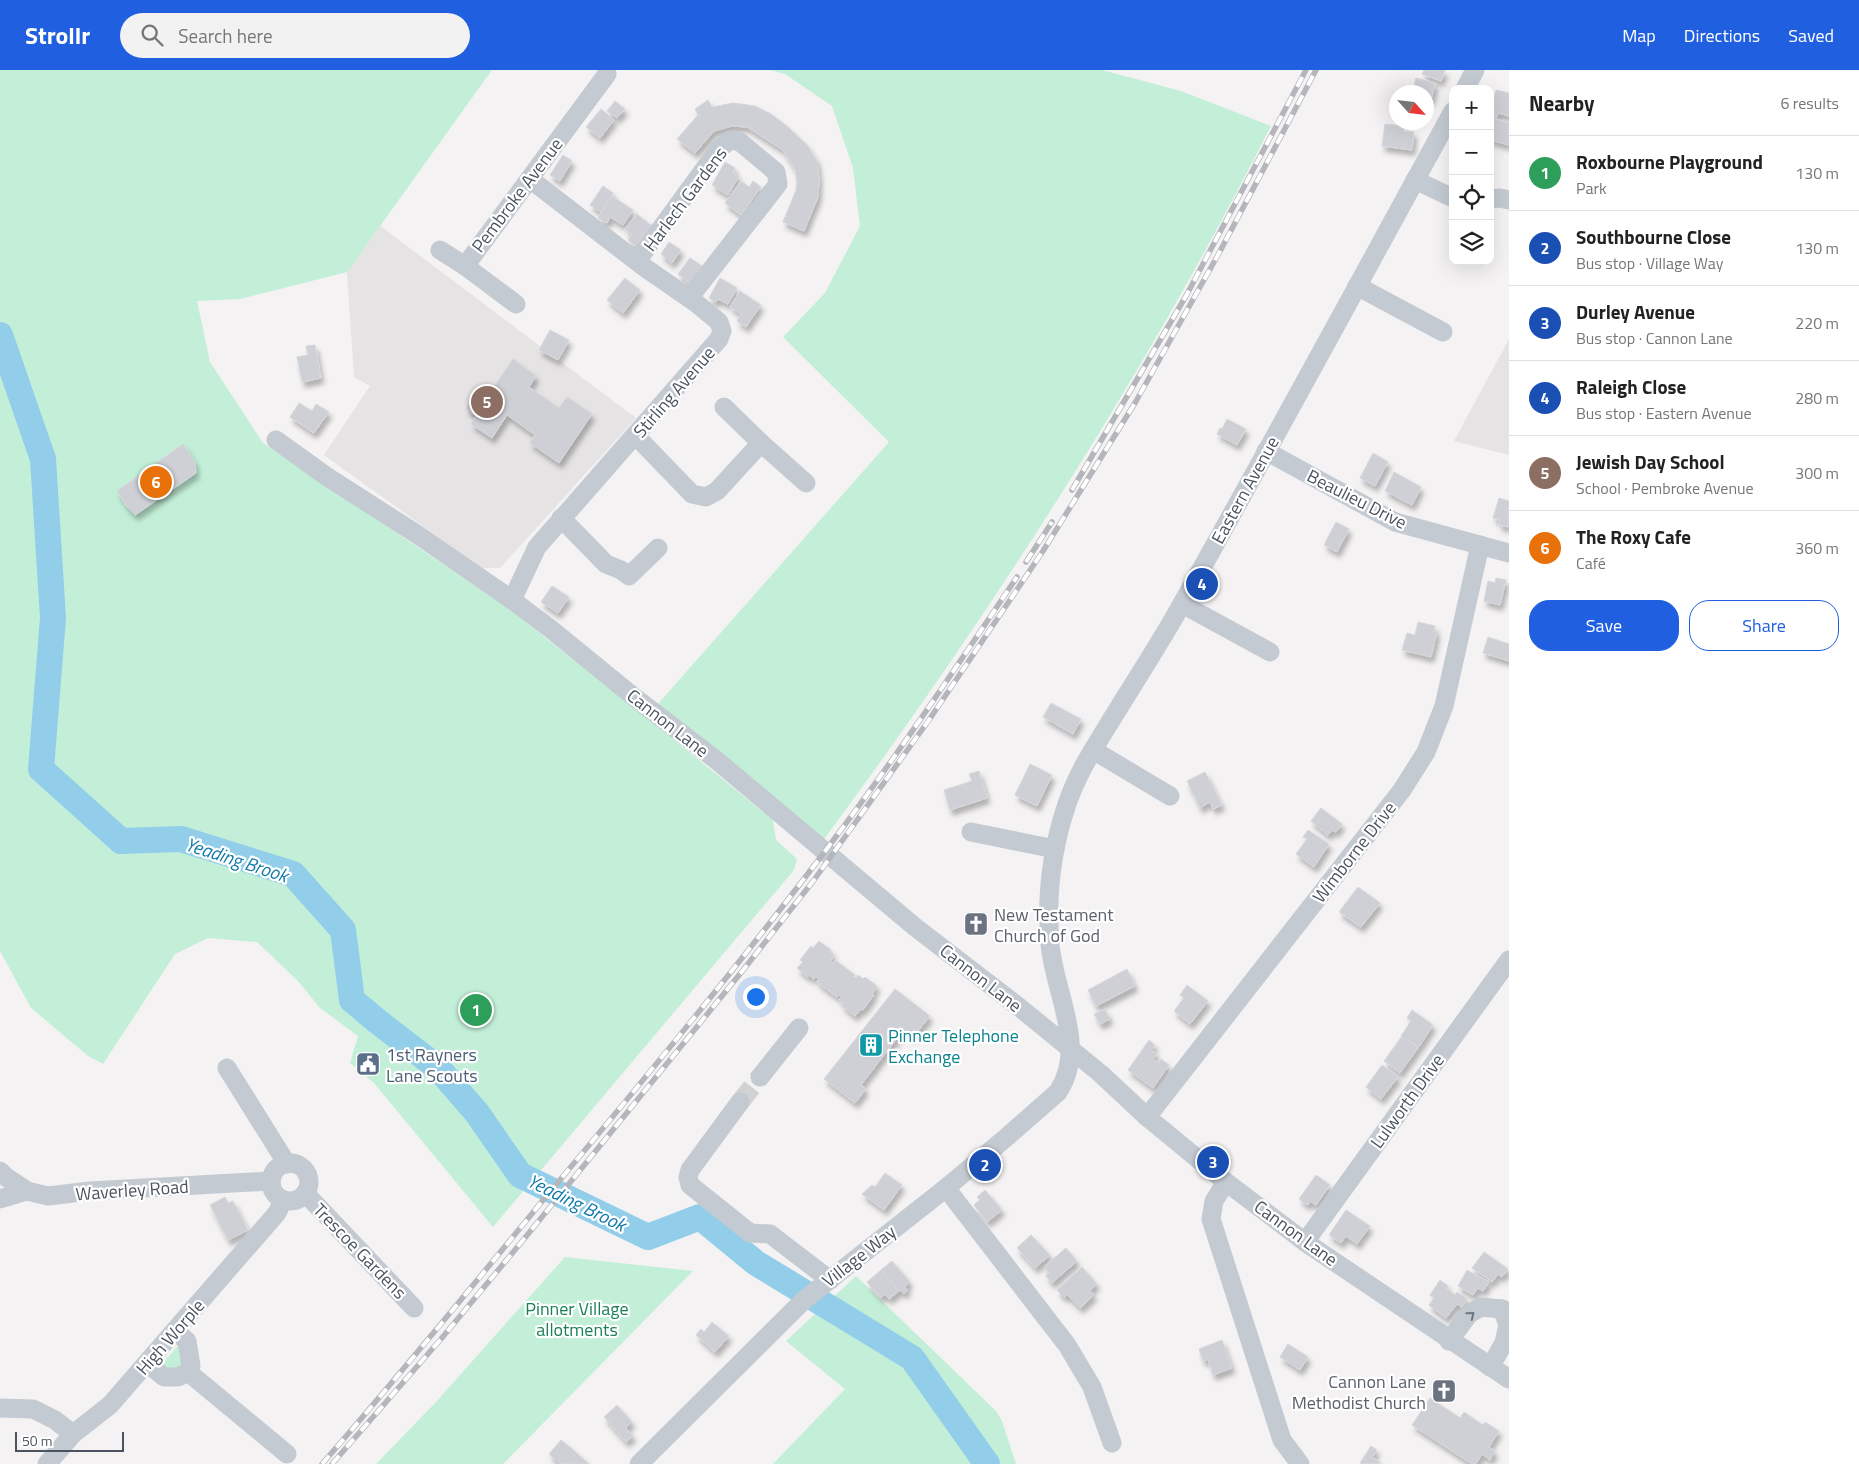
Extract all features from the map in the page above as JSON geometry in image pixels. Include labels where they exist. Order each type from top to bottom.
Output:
[{"type":"street","name":"Pembroke Avenue","points":[[516,304],[465,266],[610,76]]},
{"type":"street","name":"Eastern Avenue","points":[[1071,1050],[1068,1020],[1054,971],[1050,944],[1050,890],[1055,849],[1067,801],[1092,750],[1182,604],[1449,118]]},
{"type":"street","name":"Harlech Gardens","points":[[638,261],[719,149],[730,140],[740,142],[776,172],[778,184],[689,298]]},
{"type":"street","name":"Stirling Avenue","points":[[512,600],[537,547],[720,339],[722,331],[719,322],[689,298],[530,179]]},
{"type":"street","points":[[1415,180],[1449,196]]},
{"type":"street","points":[[1494,199],[1509,200]]},
{"type":"street","points":[[440,250],[465,266]]},
{"type":"street","points":[[1357,286],[1443,332]]},
{"type":"street","points":[[724,407],[806,483]]},
{"type":"street","points":[[635,435],[692,494],[706,497],[717,491],[761,443]]},
{"type":"street","name":"Cannon Lane","points":[[276,440],[512,600],[715,759],[915,927],[1019,1007],[1101,1074],[1147,1117],[1226,1182],[1305,1242],[1449,1341],[1509,1379]]},
{"type":"street","name":"Beaulieu Drive","points":[[1266,451],[1395,522],[1509,553]]},
{"type":"street","points":[[561,518],[606,564],[621,570],[629,576],[658,548]]},
{"type":"street","name":"Wimborne Drive","points":[[1147,1117],[1396,798],[1426,752],[1444,706],[1480,546]]},
{"type":"street","points":[[1182,604],[1270,652]]},
{"type":"street","points":[[1092,750],[1170,796]]},
{"type":"street","points":[[971,832],[1055,849]]},
{"type":"street","name":"Lulworth Drive","points":[[1305,1242],[1509,960]]},
{"type":"street","points":[[760,1076],[799,1028]]},
{"type":"street","name":"Village Way","points":[[639,1464],[817,1290],[946,1188],[1058,1092],[1066,1079],[1071,1050]]},
{"type":"street","points":[[227,1068],[287,1164]]},
{"type":"street","points":[[740,1102],[690,1170],[688,1177],[690,1185],[750,1233],[770,1234],[817,1290]]},
{"type":"street","points":[[287,1164],[298,1166],[306,1173],[309,1184],[305,1193],[295,1201],[284,1200],[274,1192],[271,1181],[276,1169],[287,1164]]},
{"type":"street","name":"Waverley Road","points":[[0,1171],[27,1191],[48,1196],[90,1191],[271,1181]]},
{"type":"street","points":[[1226,1182],[1214,1201],[1211,1219],[1282,1440],[1300,1464]]},
{"type":"street","points":[[946,1188],[1067,1345],[1092,1387],[1112,1443]]},
{"type":"street","points":[[0,1199],[27,1191]]},
{"type":"street","name":"Trescoe Gardens","points":[[305,1193],[414,1308]]},
{"type":"street","name":"High Worple","points":[[46,1464],[73,1434],[110,1405],[148,1364],[277,1213],[284,1200]]},
{"type":"street","points":[[1449,1341],[1469,1314],[1482,1307],[1505,1304],[1508,1325],[1504,1343],[1490,1366]]},
{"type":"street","points":[[148,1364],[164,1377],[178,1377],[188,1372],[191,1366],[187,1341],[175,1332]]},
{"type":"street","points":[[188,1372],[287,1454]]},
{"type":"street","points":[[0,1408],[33,1409],[55,1420],[73,1434]]},
{"type":"shaded area","points":[[379,225],[636,418],[500,568],[481,568],[324,455],[370,386],[354,377],[347,272]]},
{"type":"shaded area","points":[[1509,339],[1509,455],[1454,441]]},
{"type":"green space","points":[[0,70],[492,70],[347,272],[240,299],[197,301],[210,362],[263,443],[505,606],[773,820],[776,840],[797,859],[794,870],[493,1227],[374,1083],[350,1063],[358,1036],[320,1008],[298,981],[257,942],[208,938],[175,954],[103,1064],[88,1056],[31,1008],[0,951]]},
{"type":"green space","points":[[770,70],[1102,70],[1181,91],[1271,126],[1222,220],[1170,312],[1062,493],[945,670],[822,842],[657,705],[889,442],[783,337],[825,293],[860,226],[853,168],[832,106],[785,74]]},
{"type":"green space","name":"Pinner Village allotments","points":[[565,1257],[693,1271],[503,1464],[376,1464],[436,1402]]},
{"type":"green space","points":[[856,1276],[996,1411],[1002,1421],[1016,1464],[773,1464],[845,1389],[786,1341]]},
{"type":"green space","points":[[180,1343],[185,1352],[181,1371],[159,1368]]},
{"type":"building","points":[[1424,70],[1445,70],[1441,81],[1422,74]]},
{"type":"building","points":[[1416,78],[1435,83],[1434,87],[1434,85],[1414,85]]},
{"type":"building","points":[[1496,90],[1509,93],[1509,116],[1498,113],[1497,117],[1494,117]]},
{"type":"building","points":[[708,100],[712,107],[733,103],[755,106],[771,114],[807,145],[817,161],[819,179],[818,197],[804,231],[783,222],[796,190],[797,181],[795,169],[783,150],[747,127],[732,126],[714,131],[695,153],[677,139],[698,115],[695,109]]},
{"type":"building","points":[[615,101],[625,109],[617,118],[607,111]]},
{"type":"building","points":[[601,109],[614,120],[600,138],[586,127]]},
{"type":"building","points":[[1494,118],[1509,123],[1509,145],[1494,141]]},
{"type":"building","points":[[1385,124],[1389,124],[1389,130],[1414,132],[1412,150],[1382,146]]},
{"type":"building","points":[[563,155],[572,161],[560,181],[550,175]]},
{"type":"building","points":[[725,162],[735,168],[733,173],[739,176],[728,195],[712,185]]},
{"type":"building","points":[[741,181],[749,187],[753,181],[761,187],[741,215],[725,203]]},
{"type":"building","points":[[603,186],[613,193],[601,212],[590,205]]},
{"type":"building","points":[[612,196],[633,210],[623,225],[610,217],[607,223],[598,218]]},
{"type":"building","points":[[637,214],[652,226],[635,246],[628,240],[632,234],[625,229]]},
{"type":"building","points":[[669,242],[681,250],[672,263],[661,254]]},
{"type":"building","points":[[690,258],[702,266],[689,283],[678,274]]},
{"type":"building","points":[[625,278],[640,290],[623,313],[607,300]]},
{"type":"building","points":[[720,278],[737,288],[728,304],[718,299],[716,302],[709,298]]},
{"type":"building","points":[[740,291],[761,305],[746,327],[737,321],[741,314],[730,307]]},
{"type":"building","points":[[550,330],[569,340],[558,360],[539,350]]},
{"type":"building","points":[[315,345],[321,378],[302,382],[297,357],[308,355],[306,346]]},
{"type":"building","points":[[513,359],[536,376],[529,387],[559,408],[567,397],[592,414],[559,463],[530,443],[535,435],[507,415],[492,438],[471,424],[476,416],[466,409],[469,404],[478,410]]},
{"type":"building","points":[[299,403],[312,411],[316,404],[329,412],[314,433],[290,417]]},
{"type":"building","points":[[1227,419],[1246,429],[1237,445],[1217,434]]},
{"type":"building","points":[[183,444],[195,462],[196,473],[135,515],[127,507],[117,491]]},
{"type":"building","points":[[1373,453],[1388,462],[1375,486],[1360,478]]},
{"type":"building","points":[[1394,472],[1421,487],[1412,505],[1385,491]]},
{"type":"building","points":[[1499,498],[1509,501],[1508,527],[1499,525],[1500,520],[1493,518]]},
{"type":"building","points":[[1336,522],[1349,529],[1337,552],[1324,545]]},
{"type":"building","points":[[1496,578],[1506,580],[1500,605],[1484,601],[1488,581],[1495,583]]},
{"type":"building","points":[[552,586],[569,597],[558,613],[541,602]]},
{"type":"building","points":[[1418,622],[1435,626],[1434,631],[1437,632],[1431,657],[1402,650],[1407,633],[1415,635]]},
{"type":"building","points":[[1488,637],[1509,644],[1509,661],[1483,653]]},
{"type":"building","points":[[1051,703],[1081,719],[1073,734],[1043,717]]},
{"type":"building","points":[[1030,764],[1052,775],[1037,806],[1015,795]]},
{"type":"building","points":[[979,771],[987,798],[950,810],[944,790],[972,781],[969,774]]},
{"type":"building","points":[[1205,772],[1222,805],[1213,809],[1210,802],[1200,808],[1187,781]]},
{"type":"building","points":[[1321,808],[1342,824],[1336,832],[1332,830],[1328,835],[1311,821]]},
{"type":"building","points":[[1308,830],[1329,844],[1314,867],[1296,854],[1307,839],[1303,837]]},
{"type":"building","points":[[1358,887],[1380,903],[1361,927],[1339,912]]},
{"type":"building","points":[[819,941],[831,950],[830,952],[834,956],[830,962],[832,963],[835,960],[855,975],[852,979],[854,981],[858,975],[863,979],[865,977],[877,986],[872,994],[874,995],[863,1010],[861,1009],[855,1016],[842,1006],[844,1004],[839,1000],[841,997],[839,995],[837,997],[817,982],[819,979],[816,977],[814,979],[809,975],[808,977],[797,968],[803,962],[800,960],[811,946],[813,948]]},
{"type":"building","points":[[1127,969],[1135,986],[1096,1006],[1088,990]]},
{"type":"building","points":[[1187,985],[1208,1001],[1190,1024],[1174,1011],[1184,998],[1180,995]]},
{"type":"building","name":"Pinner Telephone Exchange","points":[[895,989],[930,1016],[913,1037],[904,1029],[861,1085],[866,1089],[855,1103],[824,1079]]},
{"type":"building","points":[[1105,1009],[1110,1019],[1100,1024],[1094,1014]]},
{"type":"building","points":[[1412,1010],[1433,1025],[1419,1047],[1401,1036],[1411,1021],[1407,1018]]},
{"type":"building","points":[[1402,1036],[1418,1048],[1400,1073],[1384,1061]]},
{"type":"building","points":[[1149,1040],[1155,1045],[1151,1050],[1157,1054],[1153,1059],[1159,1063],[1161,1059],[1169,1065],[1153,1088],[1128,1070]]},
{"type":"building","points":[[1382,1065],[1398,1077],[1381,1099],[1366,1087]]},
{"type":"building","points":[[885,1173],[902,1185],[884,1210],[862,1194],[872,1185],[875,1187]]},
{"type":"building","points":[[1316,1175],[1330,1185],[1316,1205],[1310,1201],[1308,1205],[1299,1199]]},
{"type":"building","points":[[985,1190],[1002,1210],[987,1222],[974,1205],[980,1200],[977,1197]]},
{"type":"building","points":[[225,1197],[228,1203],[233,1201],[248,1230],[228,1240],[210,1205]]},
{"type":"building","points":[[1346,1210],[1370,1226],[1357,1244],[1346,1236],[1341,1243],[1329,1235]]},
{"type":"building","points":[[1031,1235],[1050,1255],[1035,1268],[1017,1248]]},
{"type":"building","points":[[1066,1248],[1077,1261],[1052,1283],[1046,1276],[1049,1272],[1044,1267]]},
{"type":"building","points":[[1484,1252],[1508,1269],[1502,1277],[1498,1274],[1492,1282],[1472,1268]]},
{"type":"building","points":[[892,1261],[910,1282],[905,1287],[908,1290],[904,1294],[901,1290],[899,1291],[881,1270]]},
{"type":"building","points":[[1082,1267],[1097,1284],[1090,1290],[1094,1295],[1080,1308],[1067,1295],[1064,1297],[1057,1290]]},
{"type":"building","points":[[881,1270],[899,1291],[889,1299],[885,1294],[881,1298],[867,1282]]},
{"type":"building","points":[[1467,1270],[1489,1282],[1483,1291],[1478,1288],[1473,1295],[1458,1286]]},
{"type":"building","points":[[1440,1280],[1455,1295],[1457,1292],[1467,1299],[1462,1307],[1457,1304],[1446,1318],[1429,1305],[1434,1298],[1430,1295]]},
{"type":"building","points":[[712,1322],[729,1336],[715,1352],[696,1335],[701,1329],[704,1332]]},
{"type":"building","points":[[1222,1340],[1232,1368],[1213,1375],[1208,1359],[1203,1361],[1199,1349]]},
{"type":"building","points":[[1288,1344],[1308,1357],[1300,1370],[1280,1357]]},
{"type":"building","points":[[1430,1398],[1460,1418],[1464,1412],[1483,1425],[1485,1422],[1499,1431],[1489,1447],[1495,1451],[1490,1460],[1482,1454],[1476,1464],[1472,1464],[1412,1425]]},
{"type":"building","points":[[617,1405],[632,1422],[626,1428],[633,1436],[626,1442],[604,1417]]},
{"type":"building","points":[[561,1440],[589,1464],[561,1464],[549,1454]]},
{"type":"building","points":[[1371,1446],[1377,1450],[1372,1457],[1381,1463],[1360,1463]]},
{"type":"waterway","name":"Yeading Brook","points":[[0,335],[43,459],[53,618],[41,769],[121,841],[181,839],[293,874],[343,930],[352,1000],[438,1068],[477,1113],[520,1175],[648,1237],[700,1217],[756,1263],[912,1358],[987,1464]]},
{"type":"tunnel","points":[[740,1102],[760,1077]]},
{"type":"railway","points":[[1072,490],[1186,296],[1306,70]]},
{"type":"railway","points":[[332,1464],[441,1339],[744,969],[814,880],[929,720],[1043,551],[1135,403],[1218,255],[1316,70]]},
{"type":"railway","points":[[1026,562],[1052,522]]},
{"type":"railway","points":[[322,1464],[462,1299],[762,933],[880,777],[1017,577]]},
{"type":"place","name":"Jewish Day School","points":[[487,402]]},
{"type":"place","name":"The Roxy Cafe","points":[[156,482]]},
{"type":"place","name":"Raleigh Close","points":[[1202,584]]},
{"type":"place","name":"New Testament Church of God","points":[[976,924]]},
{"type":"place","name":"Roxbourne Playground","points":[[476,1010]]},
{"type":"place","name":"Pinner Telephone Exchange","points":[[871,1045]]},
{"type":"place","name":"1st Rayners Lane Scouts","points":[[368,1064]]},
{"type":"place","name":"Durley Avenue","points":[[1213,1162]]},
{"type":"place","name":"Southbourne Close","points":[[985,1165]]},
{"type":"place","name":"Cannon Lane Methodist Church","points":[[1444,1391]]}]
